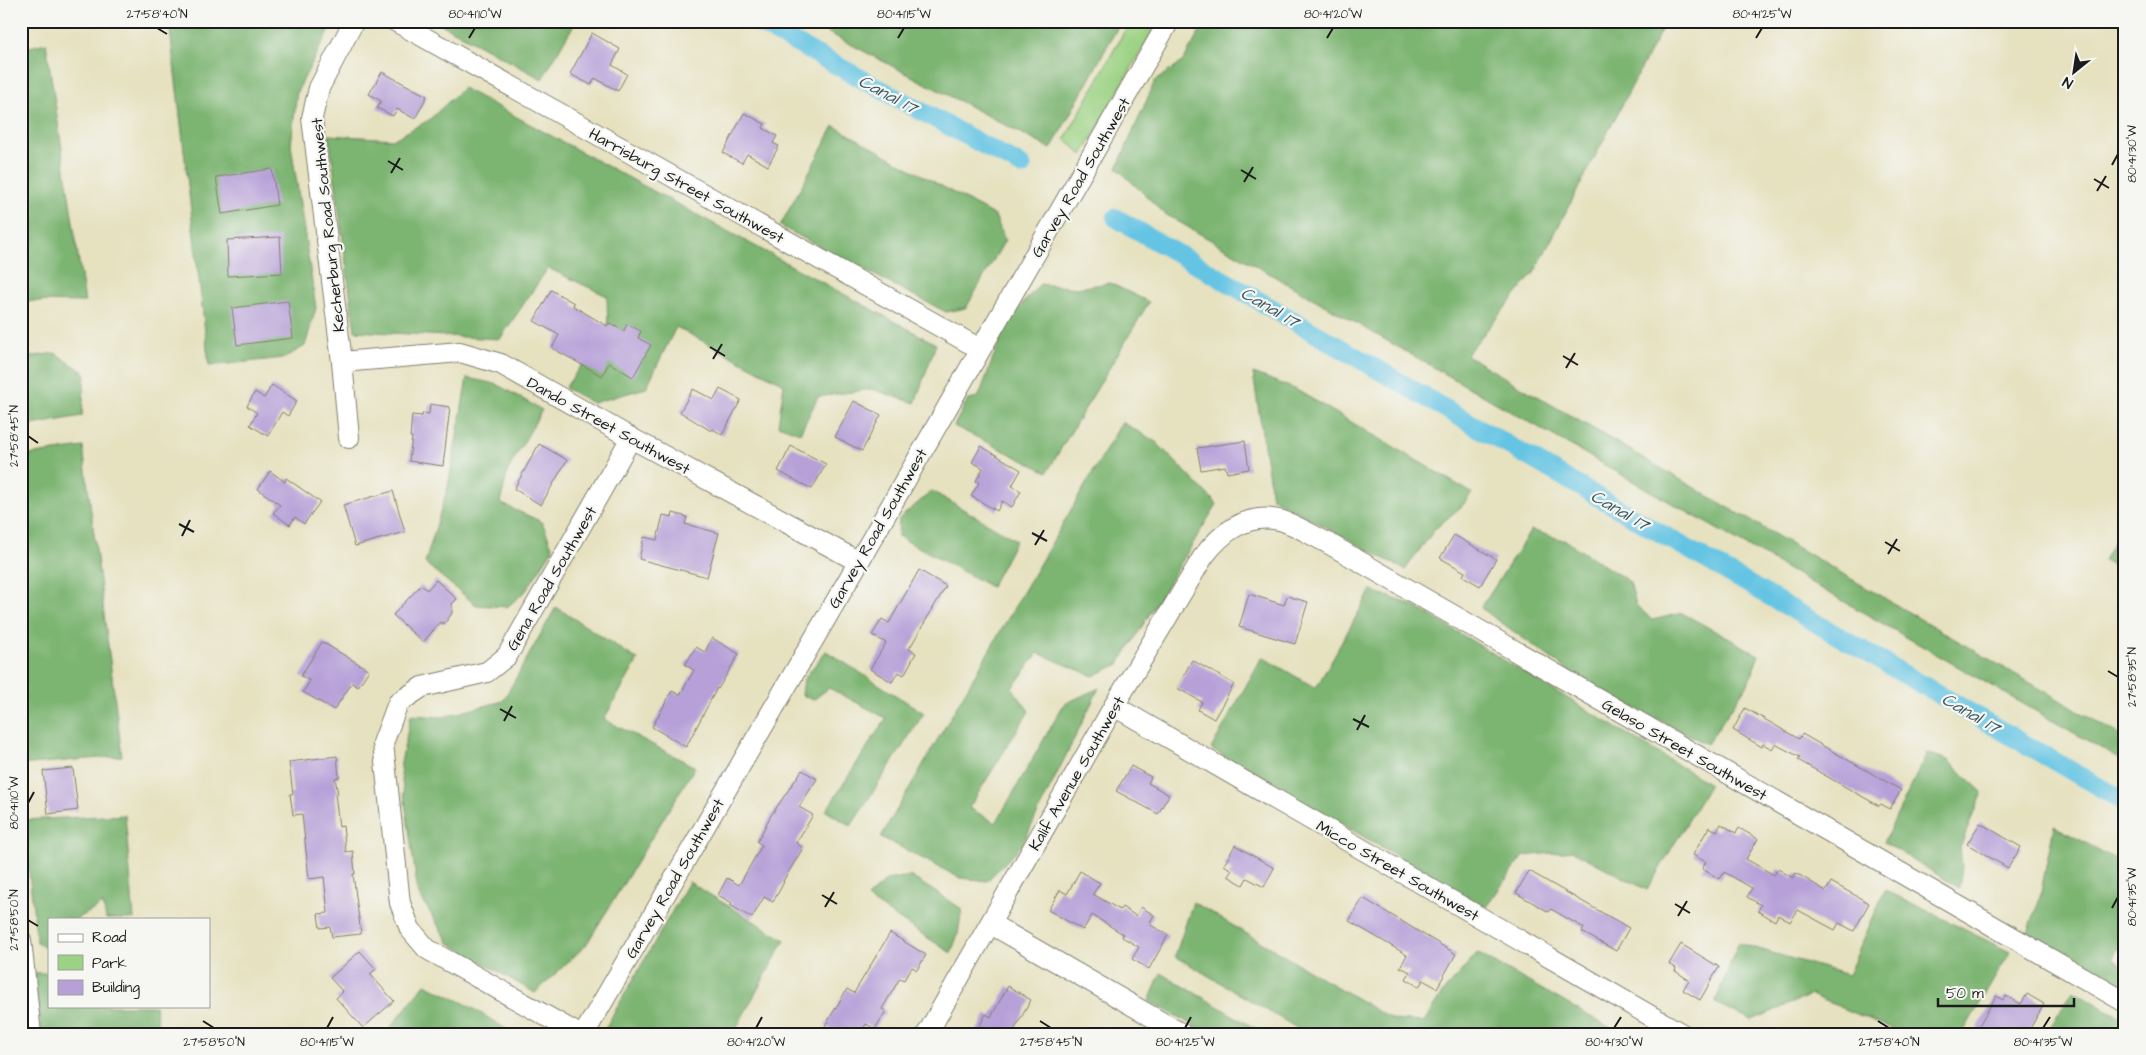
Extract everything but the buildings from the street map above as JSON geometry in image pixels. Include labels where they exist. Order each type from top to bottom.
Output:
[{"type":"street","name":"Kecherburg Road Southwest","points":[[349,438],[342,362],[312,118],[319,88],[354,21]]},
{"type":"street","name":"Harrisburg Street Southwest","points":[[395,21],[980,349]]},
{"type":"street","name":"Garvey Road Southwest","points":[[584,1034],[1169,21]]},
{"type":"street","name":"Dando Street Southwest","points":[[342,362],[460,352],[501,364],[631,438],[858,562]]},
{"type":"street","name":"Gena Road Southwest","points":[[578,1034],[427,949],[410,929],[400,903],[383,743],[398,703],[422,687],[487,672],[507,656],[631,438]]},
{"type":"street","name":"Gelaso Street Southwest","points":[[1238,523],[1257,519],[1280,520],[1326,542],[2125,1002]]},
{"type":"street","name":"Kalif Avenue Southwest","points":[[927,1034],[1114,706],[1203,557],[1215,541],[1238,523]]},
{"type":"street","name":"Micco Street Southwest","points":[[1114,706],[1682,1034]]},
{"type":"street","points":[[991,924],[1182,1034]]},
{"type":"street","points":[[21,940],[31,1034]]},
{"type":"green space","points":[[169,21],[331,21],[332,24],[297,92],[291,145],[316,308],[305,346],[284,358],[209,366]]},
{"type":"green space","points":[[441,21],[576,21],[542,79],[439,23]]},
{"type":"green space","points":[[806,21],[1121,21],[1051,149]]},
{"type":"green space","points":[[1130,21],[1158,21],[1082,155],[1065,139]]},
{"type":"green space","points":[[1206,21],[1666,21],[1534,273],[1466,355],[2125,738],[2125,762],[1165,214],[1117,168],[1155,81],[1183,61]]},
{"type":"green space","points":[[46,43],[85,302],[21,301],[21,49]]},
{"type":"green space","points":[[463,88],[936,344],[915,403],[871,389],[818,397],[800,433],[778,425],[784,384],[676,327],[646,388],[593,403],[565,388],[608,328],[607,296],[548,268],[500,339],[355,331],[329,135],[394,139],[429,120]]},
{"type":"green space","points":[[834,126],[995,216],[1005,240],[966,308],[946,312],[780,226]]},
{"type":"green space","points":[[1110,283],[1149,302],[1047,472],[954,426],[967,401],[979,396],[1007,321],[1040,284],[1076,288]]},
{"type":"green space","points":[[55,353],[85,373],[82,416],[21,427],[21,358]]},
{"type":"green space","points":[[1253,373],[1295,389],[1472,493],[1462,506],[1435,529],[1405,570],[1272,498]]},
{"type":"green space","points":[[467,378],[496,384],[542,410],[508,470],[500,503],[542,522],[553,549],[525,592],[507,607],[476,605],[425,563],[448,487]]},
{"type":"green space","points":[[1122,422],[1156,442],[1217,504],[1119,664],[1093,676],[1038,653],[1012,688],[1029,711],[969,808],[996,823],[1064,704],[1099,688],[1022,845],[987,881],[960,878],[881,837]]},
{"type":"green space","points":[[83,447],[122,756],[21,765],[21,456]]},
{"type":"green space","points":[[932,491],[1016,540],[991,587],[898,536],[899,519]]},
{"type":"green space","points":[[2125,524],[2125,572],[2104,560]]},
{"type":"green space","points":[[1531,530],[1566,541],[1630,582],[1636,605],[1652,620],[1682,613],[1759,655],[1748,684],[1707,744],[1587,684],[1481,608]]},
{"type":"green space","points":[[1371,590],[1414,606],[1710,784],[1647,890],[1573,851],[1523,856],[1486,907],[1211,749],[1262,657],[1316,688]]},
{"type":"green space","points":[[556,607],[638,660],[604,719],[695,767],[586,945],[535,993],[449,943],[418,893],[400,767],[411,715],[443,717],[503,701]]},
{"type":"green space","points":[[826,651],[924,713],[851,826],[826,811],[886,718],[829,688],[813,700],[802,695],[804,679]]},
{"type":"green space","points":[[1927,753],[1948,760],[1982,792],[1960,848],[1962,866],[1959,888],[1884,842]]},
{"type":"green space","points":[[125,815],[134,918],[106,918],[103,904],[79,918],[48,918],[48,945],[45,947],[37,943],[23,820]]},
{"type":"green space","points":[[2054,826],[2125,864],[2125,934],[2112,958],[2125,967],[2125,991],[2028,933],[2040,897]]},
{"type":"green space","points":[[910,876],[962,909],[958,934],[951,953],[867,898],[886,880]]},
{"type":"green space","points":[[689,882],[785,940],[733,1034],[602,1034]]},
{"type":"green space","points":[[1885,890],[2010,952],[1962,1034],[1905,1034],[1811,995],[1752,1020],[1715,1003],[1738,943],[1848,975]]},
{"type":"green space","points":[[1193,902],[1393,1020],[1424,1022],[1443,992],[1477,953],[1621,1034],[1424,1034],[1421,1032],[1420,1034],[1307,1034],[1175,956]]},
{"type":"green space","points":[[34,973],[48,973],[48,1008],[155,1008],[158,1026],[168,1034],[42,1034]]},
{"type":"green space","points":[[1161,973],[1265,1034],[1209,1034],[1149,1001]]},
{"type":"green space","points":[[425,984],[466,1004],[514,1034],[385,1034]]},
{"type":"green space","points":[[2073,990],[2125,1020],[2125,1034],[2046,1034]]},
{"type":"waterway","name":"Canal 17","points":[[755,21],[1022,166]]},
{"type":"waterway","name":"Canal 17","points":[[1116,218],[2125,802]]}]
